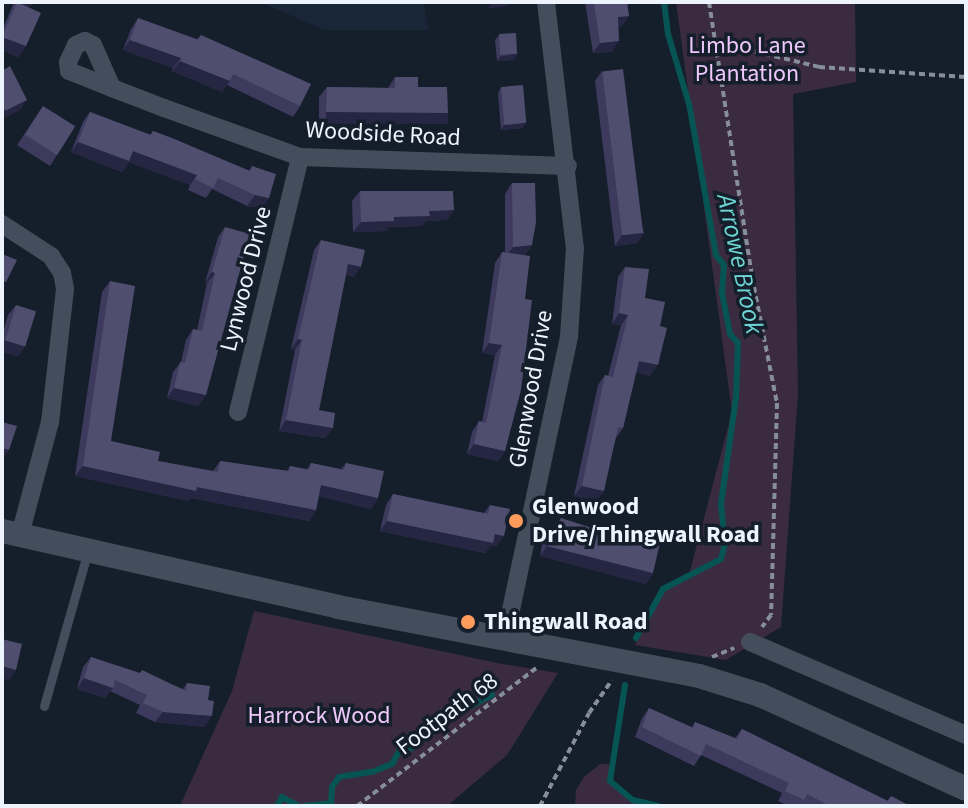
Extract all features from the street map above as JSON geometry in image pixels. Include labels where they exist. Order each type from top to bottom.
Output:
[{"type":"street","name":"Glenwood Drive","points":[[505,638],[569,336],[575,249],[568,166],[546,2]]},
{"type":"street","name":"Woodside Road","points":[[112,88],[300,157],[568,166]]},
{"type":"street","name":"Lynwood Drive","points":[[238,412],[300,157]]},
{"type":"street","points":[[2,224],[51,256],[62,273],[65,289],[50,422],[11,533],[338,607],[699,676],[760,695],[966,789]]},
{"type":"street","points":[[750,642],[966,735]]},
{"type":"lane","points":[[44,706],[88,551]]},
{"type":"path","points":[[699,676],[709,658],[750,642],[771,615],[777,403],[752,277],[709,2]]},
{"type":"path","points":[[716,42],[819,67],[966,77]]},
{"type":"path","name":"Footpath 68","points":[[357,806],[530,673],[555,648]]},
{"type":"path","points":[[540,806],[589,713],[625,662]]},
{"type":"shaded area","points":[[260,2],[424,2],[428,30],[324,30]]},
{"type":"green space","name":"Limbo Lane Plantation","points":[[676,2],[855,2],[856,82],[793,94],[798,395],[781,627],[726,660],[635,645],[645,616],[663,589],[689,575],[732,412]]},
{"type":"green space","name":"Harrock Wood","points":[[254,611],[558,673],[507,755],[447,806],[180,806],[232,691]]},
{"type":"green space","points":[[600,764],[615,764],[610,781],[633,800],[658,806],[575,806],[576,790],[584,777]]},
{"type":"building","points":[[17,2],[41,13],[26,46],[2,37]]},
{"type":"building","points":[[594,2],[627,2],[629,16],[618,17],[619,41],[600,43]]},
{"type":"building","points":[[138,18],[198,40],[201,35],[311,84],[300,106],[233,74],[230,81],[180,61],[181,58],[130,40]]},
{"type":"building","points":[[516,33],[517,54],[500,55],[499,34]]},
{"type":"building","points":[[10,66],[27,100],[5,111],[2,105],[2,71]]},
{"type":"building","points":[[623,69],[643,233],[622,235],[602,72]]},
{"type":"building","points":[[395,77],[418,77],[418,87],[447,87],[448,113],[326,112],[327,87],[395,88]]},
{"type":"building","points":[[523,85],[526,123],[504,125],[501,87]]},
{"type":"building","points":[[43,106],[75,126],[57,155],[25,135]]},
{"type":"building","points":[[90,112],[151,135],[153,131],[172,138],[250,171],[252,166],[276,174],[269,198],[218,178],[213,188],[195,179],[197,175],[133,151],[129,161],[78,142]]},
{"type":"building","points":[[512,183],[535,183],[536,222],[532,245],[513,247]]},
{"type":"building","points":[[360,191],[453,191],[454,210],[429,211],[430,216],[394,217],[394,221],[361,222]]},
{"type":"building","points":[[225,227],[250,234],[206,395],[174,388],[180,362],[185,363],[193,329],[202,331],[215,273],[212,272]]},
{"type":"building","points":[[321,240],[365,250],[361,267],[348,264],[319,410],[335,413],[333,428],[286,420],[302,340],[298,339]]},
{"type":"building","points":[[502,252],[530,256],[525,299],[532,300],[521,390],[505,451],[474,444],[479,421],[486,423],[502,345],[489,343]]},
{"type":"building","points":[[2,254],[17,260],[6,282],[2,281]]},
{"type":"building","points":[[625,267],[649,269],[645,298],[665,302],[660,326],[667,328],[658,365],[639,361],[623,428],[618,427],[604,491],[582,486],[605,375],[613,377],[628,315],[619,313]]},
{"type":"building","points":[[110,281],[135,286],[111,441],[160,452],[158,461],[218,472],[220,461],[289,471],[290,466],[309,470],[311,463],[344,470],[346,463],[384,471],[378,498],[321,485],[316,510],[197,487],[196,491],[83,466]]},
{"type":"building","points":[[16,305],[36,311],[25,347],[5,340]]},
{"type":"building","points":[[2,422],[17,426],[9,450],[2,448]]},
{"type":"building","points":[[393,494],[488,514],[490,505],[510,509],[504,536],[495,534],[493,543],[387,521]]},
{"type":"building","points":[[561,518],[598,530],[597,535],[635,544],[636,539],[660,543],[653,573],[547,546],[550,530],[558,531]]},
{"type":"building","points":[[2,639],[22,644],[16,670],[2,666]]},
{"type":"building","points":[[91,657],[140,673],[142,670],[186,691],[187,683],[210,686],[208,700],[214,701],[212,716],[163,712],[143,703],[147,695],[115,680],[113,688],[84,678]]},
{"type":"building","points":[[649,708],[693,728],[695,722],[737,739],[742,729],[888,801],[891,796],[910,806],[830,806],[807,794],[804,800],[785,791],[789,783],[706,744],[701,756],[642,727]]},
{"type":"waterway","name":"Arrowe Brook","points":[[636,638],[663,589],[721,559],[725,544],[721,504],[736,397],[738,343],[730,334],[722,293],[724,265],[716,255],[689,104],[668,34],[664,2]]},
{"type":"waterway","points":[[625,685],[610,781],[633,800],[658,806]]},
{"type":"waterway","name":"Arrowe Brook","points":[[304,806],[331,803],[332,787],[339,777],[372,772],[392,764],[401,748],[412,748],[423,738],[427,728],[492,695]]},
{"type":"waterway","name":"Arrowe Brook","points":[[277,806],[282,797],[298,806]]},
{"type":"place","name":"Glenwood Drive/Thingwall Road","points":[[516,521]]},
{"type":"place","name":"Thingwall Road","points":[[468,622]]}]
